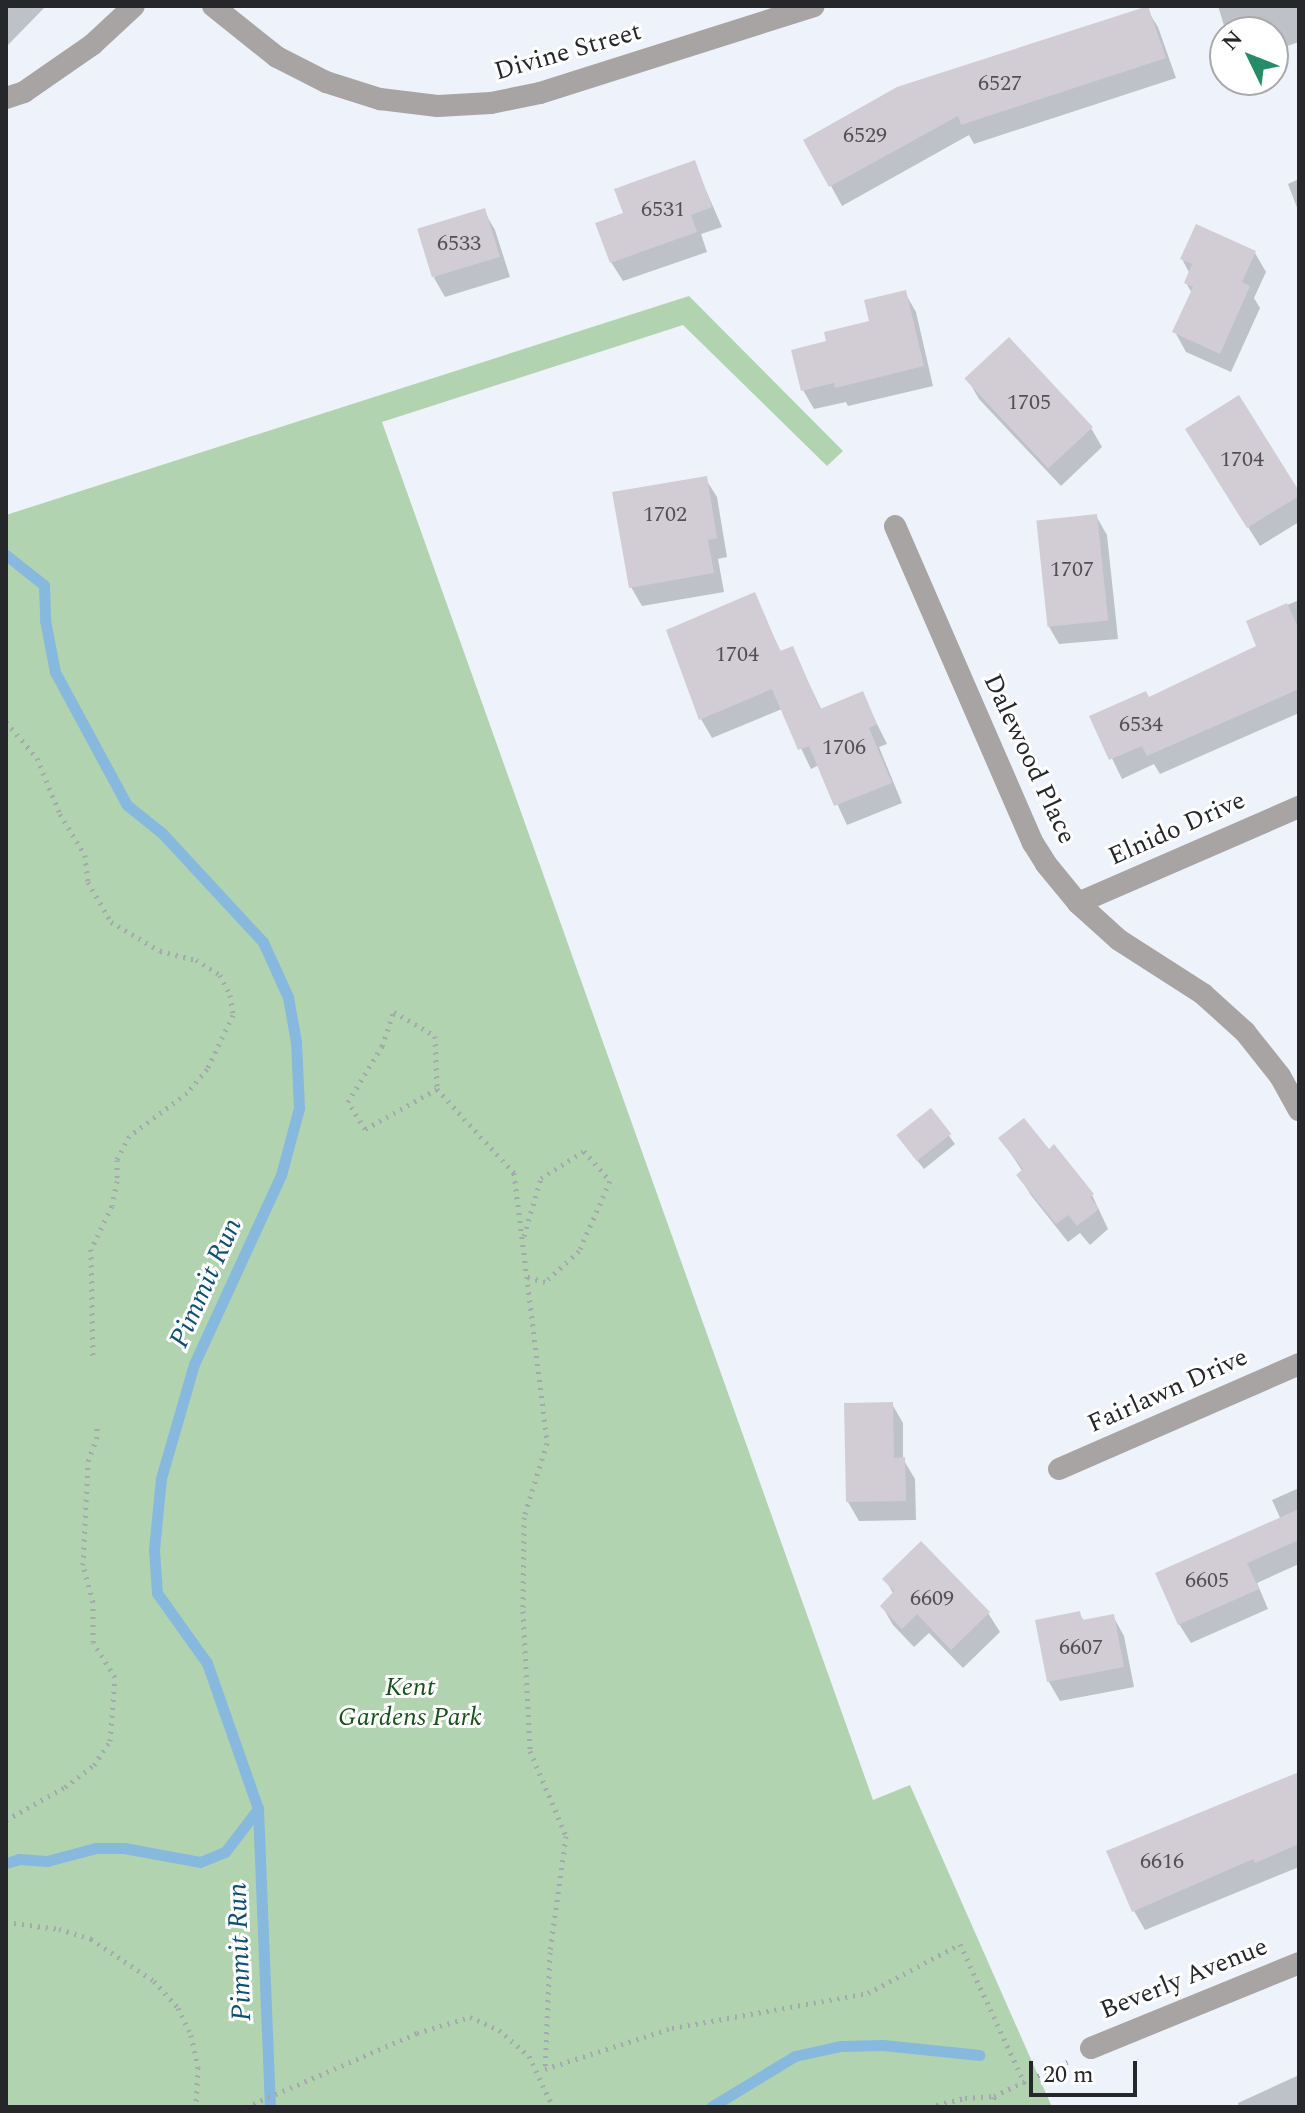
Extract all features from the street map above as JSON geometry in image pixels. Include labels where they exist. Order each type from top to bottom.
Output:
[{"type":"street","points":[[6,98],[24,92],[92,45],[134,6]]},
{"type":"street","name":"Divine Street","points":[[213,6],[277,57],[326,82],[380,99],[438,106],[491,103],[540,93],[814,6]]},
{"type":"street","name":"Dalewood Place","points":[[895,526],[1033,843],[1078,903],[1119,940],[1203,994],[1245,1032],[1280,1076],[1299,1110]]},
{"type":"street","name":"Elnido Drive","points":[[1078,903],[1299,807]]},
{"type":"street","name":"Fairlawn Drive","points":[[1059,1469],[1299,1364]]},
{"type":"street","name":"Beverly Avenue","points":[[1091,2048],[1299,1963]]},
{"type":"path","points":[[6,722],[37,758],[60,814],[85,855],[88,882],[111,922],[160,951],[196,960],[220,975],[230,995],[233,1015],[207,1069],[187,1093],[129,1136],[117,1160],[112,1206],[91,1249],[93,1359]]},
{"type":"path","points":[[437,1089],[365,1129],[348,1102],[382,1046],[394,1012],[435,1036],[437,1089],[514,1173],[547,1443],[524,1517],[523,1611],[530,1751],[566,1836],[550,1952],[545,2069],[672,2028],[868,1993],[960,1944],[1025,2084]]},
{"type":"path","points":[[522,1241],[541,1178],[584,1151],[610,1181],[579,1251],[545,1282],[527,1277]]},
{"type":"path","points":[[6,1820],[65,1787],[94,1765],[110,1741],[115,1677],[93,1642],[93,1602],[83,1565],[88,1461],[97,1438],[97,1424]]},
{"type":"path","points":[[6,1922],[59,1929],[91,1939],[154,1981],[178,2008],[191,2035],[198,2067],[196,2107]]},
{"type":"path","points":[[246,2107],[417,2033],[470,2017],[499,2030],[529,2056],[553,2107]]},
{"type":"path","points":[[929,2107],[965,2098],[994,2096],[1025,2084],[1091,2048]]},
{"type":"path","points":[[993,2107],[994,2096]]},
{"type":"green space","name":"Kent Gardens Park","points":[[689,296],[843,451],[827,466],[683,325],[382,422],[873,1800],[910,1785],[1052,2107],[6,2107],[6,515]]},
{"type":"building","points":[[1148,6],[1166,58],[961,125],[958,116],[829,187],[803,140],[897,87]]},
{"type":"building","points":[[695,160],[712,207],[691,215],[697,232],[610,263],[595,223],[623,213],[614,189]]},
{"type":"building","points":[[485,208],[500,257],[432,278],[417,229]]},
{"type":"building","points":[[1196,224],[1256,251],[1242,282],[1250,286],[1220,354],[1172,332],[1193,287],[1184,283],[1192,264],[1180,259]]},
{"type":"building","points":[[906,290],[924,366],[835,388],[834,383],[801,391],[791,350],[826,341],[824,332],[869,321],[864,300]]},
{"type":"building","points":[[1009,337],[1093,427],[1048,469],[964,379]]},
{"type":"building","points":[[1239,395],[1299,491],[1299,496],[1247,528],[1185,429]]},
{"type":"building","points":[[707,476],[717,538],[708,540],[714,573],[629,588],[612,492]]},
{"type":"building","points":[[1097,514],[1108,620],[1048,627],[1036,520]]},
{"type":"building","points":[[755,592],[780,651],[793,646],[820,709],[863,691],[877,724],[869,728],[892,783],[834,806],[809,746],[798,750],[772,689],[699,720],[666,630]]},
{"type":"building","points":[[1287,603],[1299,630],[1299,689],[1147,756],[1142,746],[1109,760],[1089,716],[1146,691],[1149,697],[1256,646],[1246,621]]},
{"type":"building","points":[[931,1108],[951,1134],[917,1161],[896,1135]]},
{"type":"building","points":[[1024,1118],[1049,1149],[1054,1144],[1094,1194],[1090,1197],[1099,1209],[1077,1226],[1068,1215],[1056,1224],[1016,1175],[1023,1169],[998,1138]]},
{"type":"building","points":[[893,1402],[894,1458],[905,1457],[906,1501],[846,1502],[844,1403]]},
{"type":"building","points":[[1299,1509],[1299,1540],[1247,1563],[1259,1589],[1178,1625],[1155,1573]]},
{"type":"building","points":[[921,1541],[990,1612],[951,1650],[917,1614],[902,1629],[880,1606],[894,1591],[882,1579]]},
{"type":"building","points":[[1080,1611],[1082,1620],[1114,1614],[1124,1667],[1047,1682],[1035,1620]]},
{"type":"building","points":[[1299,1772],[1299,1844],[1255,1863],[1253,1859],[1132,1912],[1106,1851]]},
{"type":"waterway","name":"Pimmit Run","points":[[6,555],[44,585],[45,620],[55,672],[127,805],[162,833],[263,942],[288,997],[296,1042],[299,1108],[281,1175],[194,1364],[161,1478],[154,1549],[157,1593],[207,1663],[258,1809],[270,2107]]},
{"type":"waterway","points":[[6,1863],[19,1859],[47,1861],[96,1848],[124,1848],[200,1862],[225,1852],[258,1809]]},
{"type":"waterway","points":[[711,2107],[795,2056],[841,2046],[883,2045],[979,2055]]}]
